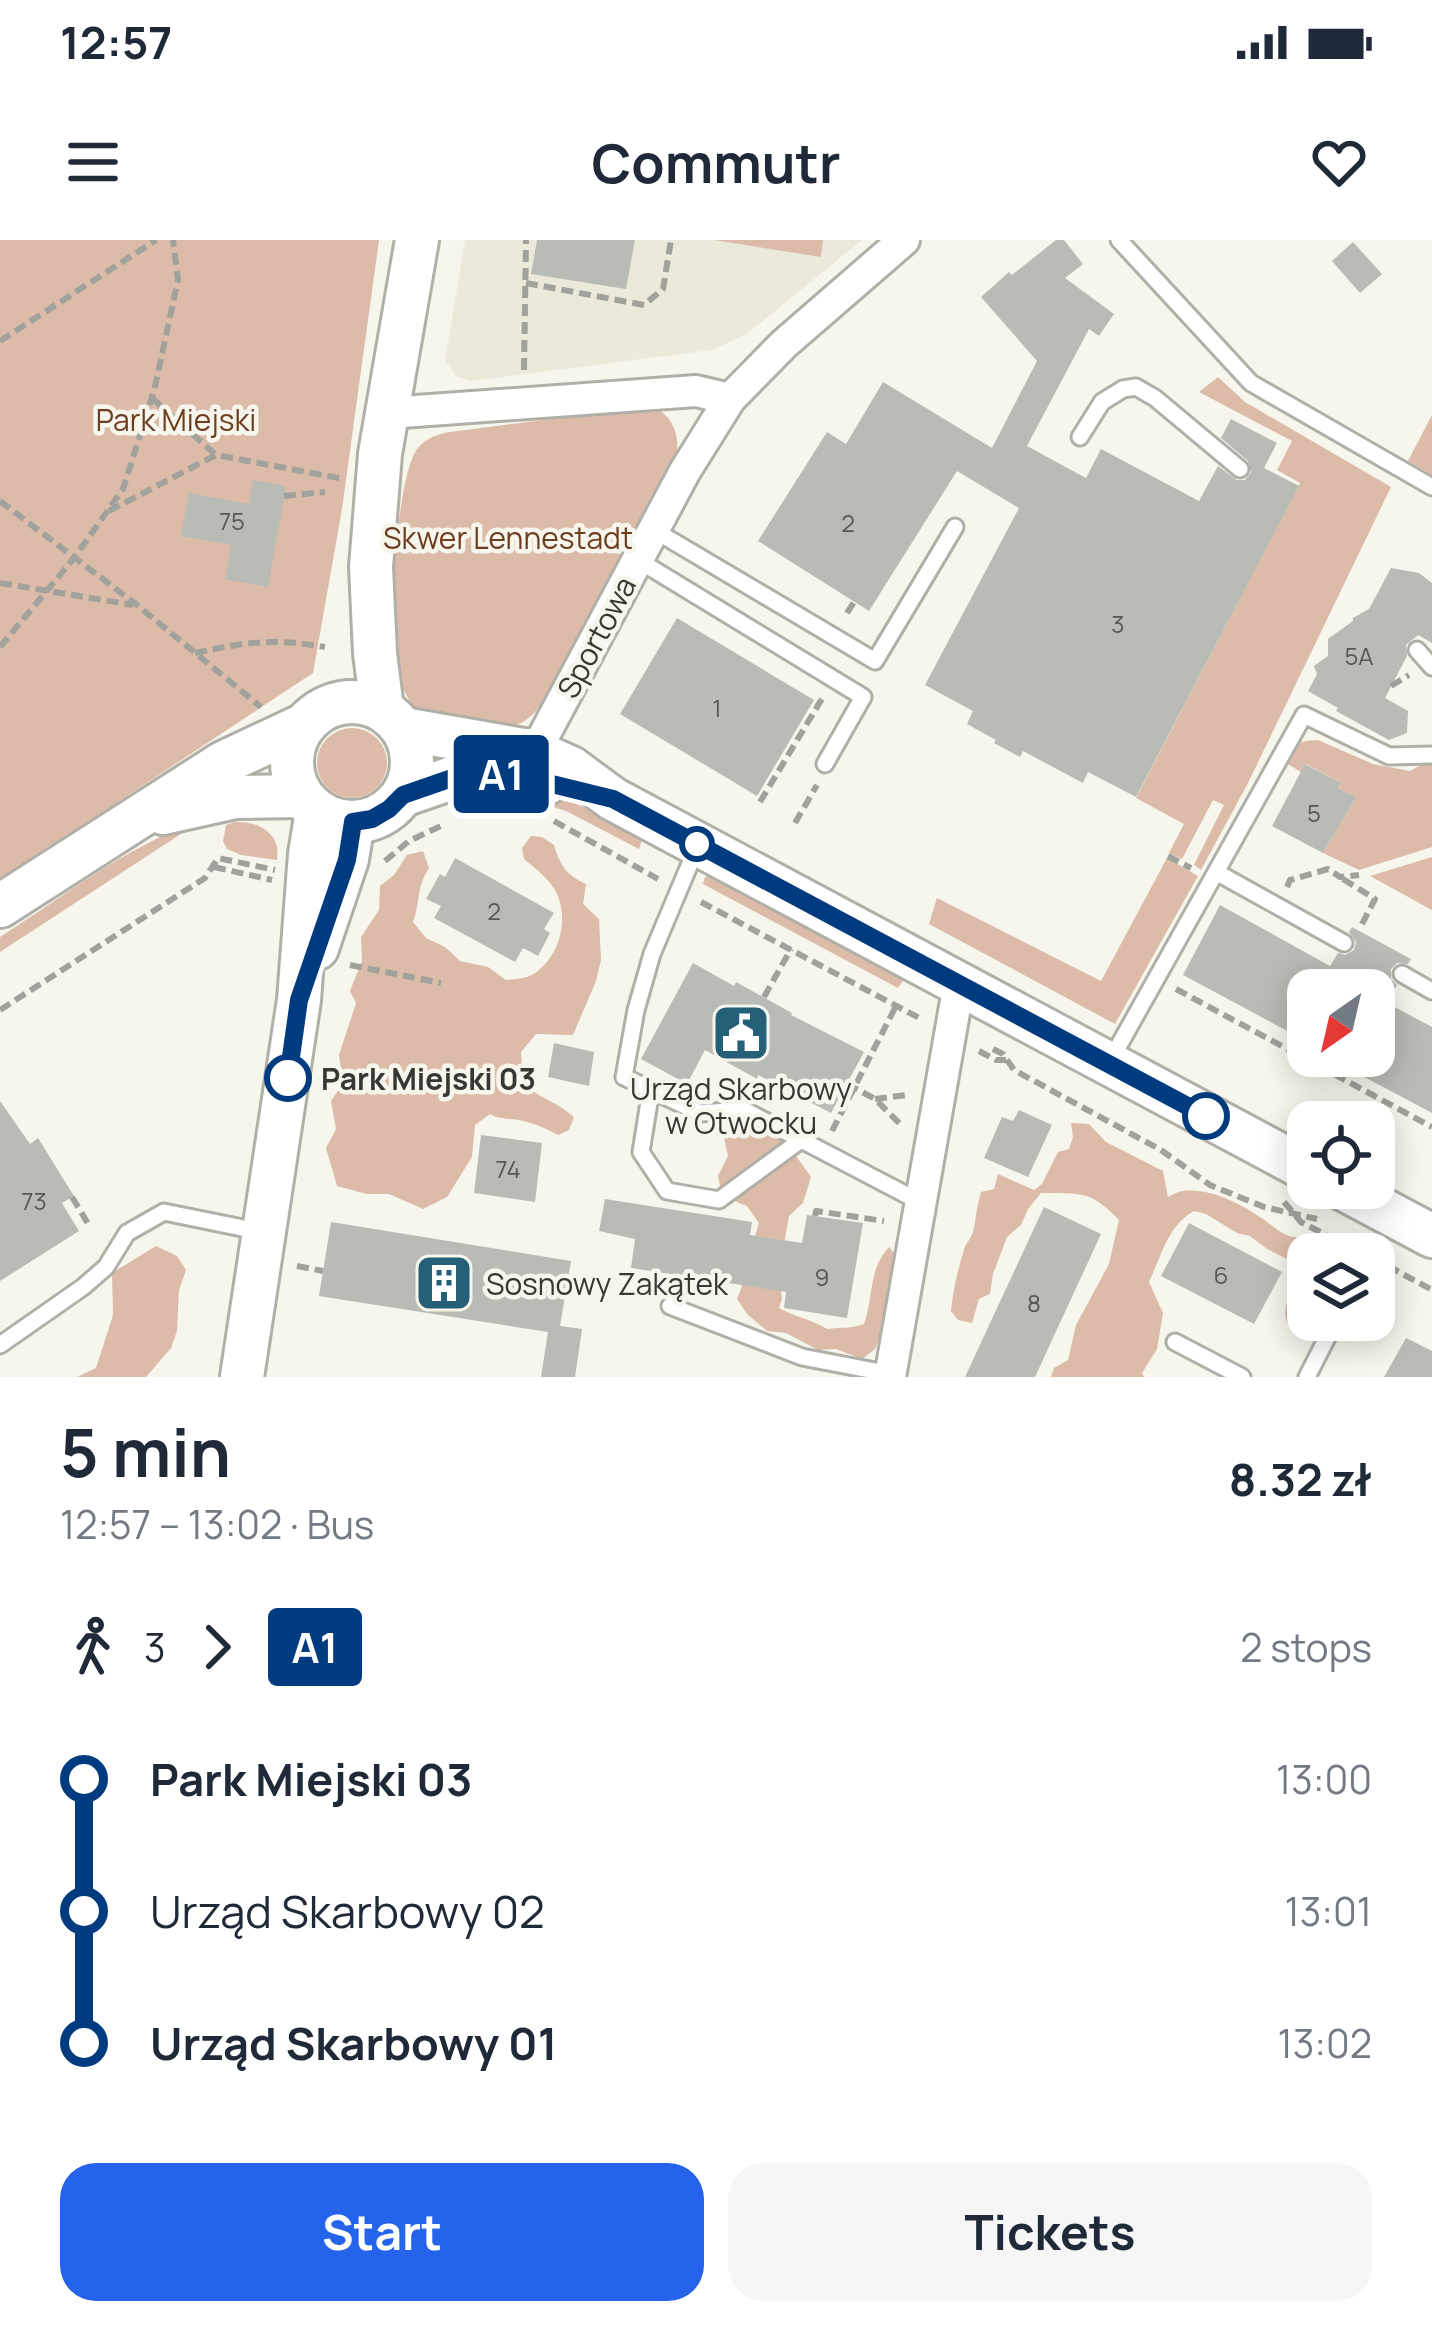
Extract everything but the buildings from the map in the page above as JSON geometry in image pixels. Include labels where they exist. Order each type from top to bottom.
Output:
[{"type":"main road","points":[[132,819],[235,797],[372,819],[403,795],[412,774],[412,751],[393,719],[375,653],[371,567],[380,454],[417,240]]},
{"type":"main road","points":[[242,1377],[278,1249],[299,1000],[325,877],[324,810],[292,772],[293,747],[301,715],[350,652],[371,567]]},
{"type":"main road","points":[[0,906],[301,715],[346,701],[365,703],[393,719],[535,752],[571,768],[613,799],[698,844],[952,1020],[1108,1064],[1287,1180]]},
{"type":"main road","points":[[403,795],[455,777],[507,773],[613,799]]},
{"type":"main road","points":[[1346,1209],[1432,1236]]},
{"type":"street","name":"Sportowa","points":[[535,752],[694,455],[730,399],[784,344],[904,240]]},
{"type":"street","points":[[388,413],[696,391],[730,399]]},
{"type":"street","points":[[890,1376],[912,1213],[952,1020]]},
{"type":"lane","points":[[1119,240],[1251,382],[1432,487]]},
{"type":"lane","points":[[1081,437],[1102,402],[1123,388],[1136,387],[1240,469]]},
{"type":"lane","points":[[653,530],[875,662],[955,527]]},
{"type":"lane","points":[[638,560],[863,697],[824,770]]},
{"type":"lane","points":[[1417,650],[1432,667]]},
{"type":"lane","points":[[1108,1064],[1208,873],[1304,715],[1389,756],[1432,755]]},
{"type":"lane","points":[[698,844],[652,954],[624,1077],[700,1113],[744,1110],[822,1151],[912,1213]]},
{"type":"lane","points":[[1208,873],[1343,943]]},
{"type":"lane","points":[[1402,974],[1432,991]]},
{"type":"lane","points":[[651,1090],[641,1152],[667,1191],[719,1200],[802,1140]]},
{"type":"lane","points":[[0,1345],[83,1287],[106,1267],[127,1233],[164,1212],[278,1249]]},
{"type":"lane","points":[[670,1306],[802,1357],[890,1376]]},
{"type":"lane","points":[[1307,1377],[1325,1341]]},
{"type":"lane","points":[[1175,1342],[1242,1377]]},
{"type":"path","points":[[1,338],[156,240]]},
{"type":"path","points":[[0,647],[74,558],[122,489],[152,398],[178,280],[173,240]]},
{"type":"path","points":[[525,380],[526,240]]},
{"type":"path","points":[[526,283],[644,305],[663,289],[671,240]]},
{"type":"path","points":[[152,398],[216,455],[353,481]]},
{"type":"path","points":[[106,512],[216,455]]},
{"type":"path","points":[[284,496],[325,492]]},
{"type":"path","points":[[0,501],[195,653],[301,715]]},
{"type":"path","points":[[0,583],[136,605]]},
{"type":"path","points":[[848,613],[854,602]]},
{"type":"path","points":[[195,653],[250,641],[290,640],[325,646]]},
{"type":"path","points":[[760,802],[824,696]]},
{"type":"path","points":[[795,824],[824,770]]},
{"type":"path","points":[[541,814],[896,1006],[952,1020],[996,1060],[1019,1061]]},
{"type":"path","points":[[0,1010],[205,878],[218,858],[356,885],[409,841],[448,822]]},
{"type":"path","points":[[1168,856],[1208,873]]},
{"type":"path","points":[[1276,905],[1290,880],[1328,869],[1376,899],[1359,931]]},
{"type":"path","points":[[1340,877],[1359,875]]},
{"type":"path","points":[[764,998],[791,949]]},
{"type":"path","points":[[340,963],[442,983]]},
{"type":"path","points":[[846,968],[952,1020],[1003,1054],[1014,1070],[1161,1150],[1210,1186],[1293,1215],[1327,1233]]},
{"type":"path","points":[[1155,977],[1432,1127]]},
{"type":"path","points":[[822,1151],[851,1086],[896,1006]]},
{"type":"path","points":[[851,1086],[875,1100],[903,1128]]},
{"type":"path","points":[[875,1100],[909,1095]]},
{"type":"path","points":[[72,1198],[90,1227]]},
{"type":"path","points":[[1293,1215],[1294,1209]]},
{"type":"path","points":[[1293,1215],[1313,1209]]},
{"type":"path","points":[[815,1216],[816,1211],[912,1213]]},
{"type":"path","points":[[278,1249],[323,1270]]},
{"type":"path","points":[[1395,1270],[1432,1290]]},
{"type":"shaded area","points":[[465,240],[862,240],[747,334],[712,350],[472,381],[456,377],[445,360]]},
{"type":"green space","name":"Park Miejski","points":[[0,240],[379,240],[342,509],[313,673],[0,880]]},
{"type":"green space","points":[[714,240],[823,240],[821,257]]},
{"type":"green space","points":[[1218,377],[1245,402],[1391,487],[1201,870],[1194,865],[1224,805],[1213,800],[1182,859],[1169,853],[1184,824],[1136,798],[1300,483],[1277,470],[1292,441],[1199,392]]},
{"type":"green space","name":"Skwer Lennestadt","points":[[651,406],[673,426],[676,457],[546,699],[530,717],[507,727],[445,725],[422,716],[401,684],[392,640],[400,516],[418,448],[450,432]]},
{"type":"green space","points":[[1432,415],[1432,475],[1408,461]]},
{"type":"green space","points":[[352,728],[377,738],[387,763],[377,788],[352,798],[327,788],[317,763],[327,738]]},
{"type":"green space","points":[[1318,740],[1373,764],[1410,771],[1432,759],[1432,847],[1359,870],[1323,853],[1356,798],[1338,788],[1341,783],[1306,764],[1301,772],[1286,763],[1297,744]]},
{"type":"green space","points":[[558,795],[643,836],[639,849],[566,811],[532,800]]},
{"type":"green space","points":[[196,822],[0,952],[0,937],[71,889],[144,845]]},
{"type":"green space","points":[[235,822],[266,830],[276,843],[277,860],[227,849],[223,841],[226,825]]},
{"type":"green space","points":[[531,836],[554,845],[565,869],[586,884],[583,904],[599,919],[601,960],[573,1035],[536,1034],[521,1052],[530,1088],[574,1117],[569,1130],[558,1135],[490,1114],[475,1125],[472,1157],[447,1197],[423,1209],[389,1194],[337,1186],[326,1148],[336,1129],[331,1101],[343,1083],[339,1055],[356,1003],[350,991],[362,961],[361,937],[379,910],[380,886],[407,855],[423,851],[429,868],[413,922],[426,938],[460,961],[488,967],[506,980],[528,976],[550,958],[562,927],[554,889],[524,859],[522,848]]},
{"type":"green space","points":[[1432,857],[1432,910],[1370,876]]},
{"type":"green space","points":[[1167,858],[1198,876],[1115,1024],[929,924],[937,898],[1101,981]]},
{"type":"green space","points":[[711,876],[905,977],[898,988],[703,884]]},
{"type":"green space","points":[[743,1120],[787,1143],[811,1177],[803,1203],[789,1216],[779,1274],[779,1308],[827,1329],[864,1324],[874,1274],[889,1247],[894,1253],[880,1337],[875,1349],[862,1359],[836,1349],[818,1350],[786,1333],[767,1331],[737,1299],[759,1223],[747,1206],[722,1196],[718,1176],[728,1156],[726,1125]]},
{"type":"green space","points":[[1071,1123],[1089,1124],[1106,1142],[1163,1171],[1168,1197],[1190,1190],[1216,1195],[1287,1235],[1287,1259],[1206,1214],[1194,1211],[1185,1217],[1172,1233],[1149,1282],[1163,1313],[1157,1349],[1144,1377],[1051,1377],[1054,1368],[1068,1360],[1076,1325],[1109,1264],[1119,1220],[1084,1195],[1041,1193],[1021,1225],[1007,1237],[990,1294],[979,1299],[972,1323],[958,1320],[951,1311],[981,1192],[994,1189],[998,1174],[1034,1190],[1058,1152],[1069,1149]]},
{"type":"green space","points":[[156,1246],[177,1256],[186,1270],[171,1348],[146,1377],[77,1377],[96,1368],[113,1315],[112,1273]]},
{"type":"bus line","name":"A1","points":[[288,1078],[299,1000],[347,860],[353,822],[372,819],[403,795],[455,777],[507,773],[613,799],[1206,1116]]},
{"type":"place","name":"Urząd Skarbowy w Otwocku","points":[[741,1033]]},
{"type":"place","name":"Park Miejski 03","points":[[288,1078]]},
{"type":"place","name":"Sosnowy Zakątek","points":[[444,1283]]}]
